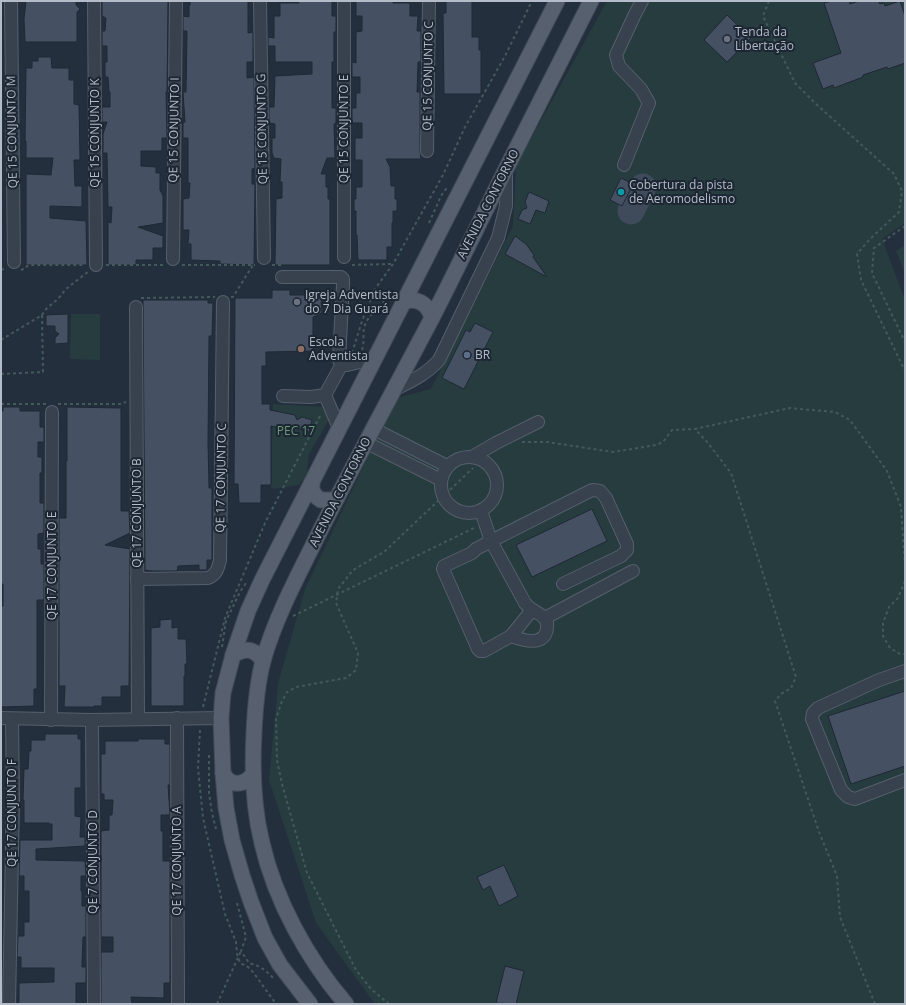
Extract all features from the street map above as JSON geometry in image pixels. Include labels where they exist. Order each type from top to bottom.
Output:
[{"type":"main road","points":[[310,1004],[280,965],[265,938],[250,902],[232,840],[226,808],[223,773],[221,718],[223,693],[233,655],[248,611],[262,580],[557,1]]},
{"type":"main road","name":"AVENIDA CONTORNO","points":[[346,1004],[324,976],[304,943],[281,898],[262,843],[255,804],[253,774],[255,714],[263,661],[293,586],[372,428],[432,317],[591,1]]},
{"type":"main road","points":[[403,302],[418,300],[425,304],[430,310],[432,317]]},
{"type":"main road","points":[[312,482],[311,488],[313,493],[322,500],[332,500],[337,498]]},
{"type":"main road","points":[[233,655],[239,651],[246,650],[259,655],[263,661]]},
{"type":"main road","points":[[223,773],[231,782],[239,784],[247,781],[253,774]]},
{"type":"street","name":"QE 15 CONJUNTO M","points":[[11,1],[12,267]]},
{"type":"street","name":"QE 15 CONJUNTO K","points":[[94,1],[96,265]]},
{"type":"street","name":"QE 15 CONJUNTO I","points":[[171,263],[176,1]]},
{"type":"street","name":"QE 15 CONJUNTO G","points":[[260,1],[264,262]]},
{"type":"street","name":"QE 15 CONJUNTO E","points":[[344,1],[346,261]]},
{"type":"street","name":"QE 15 CONJUNTO C","points":[[427,151],[429,1]]},
{"type":"street","points":[[624,166],[649,103],[641,89],[618,66],[616,55],[642,1]]},
{"type":"street","points":[[392,391],[424,374],[432,368],[438,360],[498,238],[506,206],[506,169]]},
{"type":"street","points":[[282,271],[341,277],[339,360],[342,364]]},
{"type":"street","name":"QE 17 CONJUNTO C","points":[[137,579],[208,578],[213,576],[219,567],[223,302]]},
{"type":"street","name":"QE 17 CONJUNTO B","points":[[136,307],[138,719]]},
{"type":"street","points":[[342,364],[374,359]]},
{"type":"street","points":[[324,395],[342,364]]},
{"type":"street","points":[[324,395],[339,428]]},
{"type":"street","points":[[283,396],[311,397],[324,395]]},
{"type":"street","name":"QE 17 CONJUNTO E","points":[[51,720],[52,412]]},
{"type":"street","points":[[477,458],[538,422]]},
{"type":"street","points":[[372,428],[447,466]]},
{"type":"street","points":[[365,442],[441,480]]},
{"type":"street","points":[[464,457],[477,458],[489,465],[494,472],[497,481],[494,499],[481,511],[472,513],[458,511],[447,504],[440,487],[441,480],[447,466],[455,460],[464,457]]},
{"type":"street","points":[[532,610],[511,636],[484,651],[480,651],[443,568],[444,566],[472,553],[476,549],[491,541],[593,490],[600,491],[603,493],[609,504],[628,544],[627,550],[621,556],[563,584]]},
{"type":"street","points":[[481,511],[491,541],[525,603],[532,610],[545,618],[547,626],[541,639],[533,642],[511,636]]},
{"type":"street","points":[[545,618],[632,571]]},
{"type":"street","points":[[905,671],[879,680],[818,708],[813,713],[812,719],[841,790],[848,797],[855,799],[905,780]]},
{"type":"street","name":"QE 17 CONJUNTO A","points":[[177,718],[178,1004]]},
{"type":"street","points":[[6,719],[92,720],[221,718]]},
{"type":"street","name":"QE 17 CONJUNTO F","points":[[6,719],[12,800],[9,1004]]},
{"type":"street","name":"QE 7 CONJUNTO D","points":[[92,720],[94,1004]]},
{"type":"path","points":[[769,1],[764,16],[795,82],[815,103],[894,174],[902,191],[899,212],[870,239],[857,254],[861,280],[905,371]]},
{"type":"path","points":[[905,226],[874,248],[872,273],[905,342]]},
{"type":"path","points":[[346,261],[393,264]]},
{"type":"path","points":[[1,269],[12,267],[23,270],[27,266],[33,265],[264,262],[282,271]]},
{"type":"path","points":[[1,340],[42,315],[66,289],[96,265]]},
{"type":"path","points":[[1,374],[43,372],[42,315]]},
{"type":"path","points":[[517,442],[547,442],[613,452],[656,445],[663,442],[672,430],[695,430],[790,408],[835,412],[850,420],[887,470],[901,507],[905,567]]},
{"type":"path","points":[[695,430],[708,443],[731,473],[796,677],[791,688],[781,694],[775,701],[819,832],[837,876],[840,917],[875,1004]]},
{"type":"path","points":[[389,1004],[371,989],[356,970],[307,873],[282,784],[277,760],[276,719],[287,692],[296,687],[346,678],[356,670],[358,653],[336,603],[338,589],[353,570],[384,552],[453,487],[477,458]]},
{"type":"path","points":[[278,621],[287,619],[485,523]]},
{"type":"path","points":[[905,581],[898,598],[890,607],[883,623],[883,636],[890,648],[900,654],[905,654]]},
{"type":"path","points":[[217,1004],[241,951]]},
{"type":"green space","points":[[607,1],[905,1],[905,223],[882,239],[905,300],[905,1004],[375,1004],[316,923],[269,780],[278,683],[305,589],[396,398],[431,389],[513,226],[516,166]]},
{"type":"green space","points":[[905,245],[905,273],[896,251]]},
{"type":"green space","points":[[71,314],[100,314],[100,360],[70,359]]},
{"type":"green space","name":"PEC 17","points":[[273,404],[327,407],[331,416],[309,454],[307,473],[299,485],[271,489]]},
{"type":"building","points":[[26,1],[76,1],[76,5],[80,9],[77,12],[77,42],[25,42],[24,19]]},
{"type":"building","points":[[102,1],[168,1],[166,92],[167,138],[162,138],[162,151],[141,151],[141,166],[156,167],[156,173],[160,173],[160,190],[163,196],[163,223],[138,227],[163,236],[163,248],[153,248],[153,260],[136,260],[136,265],[108,265],[108,222],[111,223],[112,207],[108,207],[107,153],[103,153],[103,134],[107,122],[102,122],[102,107],[110,107],[110,92],[108,77],[105,77],[107,46],[102,46],[102,31],[105,31],[106,18],[102,16]]},
{"type":"building","points":[[190,1],[248,1],[248,33],[253,32],[253,62],[247,62],[247,78],[254,77],[255,168],[252,169],[252,184],[255,184],[254,265],[220,264],[220,261],[191,260],[191,244],[188,244],[189,230],[183,230],[183,199],[189,198],[190,183],[188,183],[188,138],[183,138],[183,123],[185,122],[183,92],[186,92],[187,31],[183,31],[183,16],[189,17]]},
{"type":"building","points":[[298,1],[332,1],[332,16],[336,16],[336,32],[334,32],[334,62],[332,62],[332,108],[336,108],[336,123],[334,124],[335,158],[327,158],[321,174],[326,174],[326,187],[328,187],[328,199],[330,199],[330,265],[275,265],[276,199],[282,198],[282,182],[280,182],[281,159],[274,158],[272,153],[272,138],[275,138],[275,124],[269,123],[269,107],[274,107],[275,76],[312,74],[312,62],[275,62],[275,46],[268,46],[268,37],[274,38],[274,16],[280,16],[280,3],[299,3]]},
{"type":"building","points":[[356,1],[393,1],[393,3],[410,3],[410,16],[418,16],[417,31],[421,31],[421,62],[418,62],[417,92],[420,92],[421,159],[386,159],[390,167],[391,186],[395,186],[395,199],[397,199],[397,211],[393,211],[392,247],[387,247],[387,260],[358,260],[356,211],[354,211],[354,199],[356,199],[356,187],[362,187],[362,160],[355,160],[355,138],[362,138],[362,123],[352,123],[352,108],[356,108],[356,93],[360,93],[360,77],[352,77],[352,62],[356,63],[356,32],[362,31],[362,16],[356,16]]},
{"type":"building","points":[[446,1],[472,1],[472,37],[479,37],[479,50],[481,50],[481,94],[444,94],[443,13],[446,13]]},
{"type":"building","points":[[832,1],[849,1],[850,4],[859,1],[878,1],[880,4],[884,3],[885,6],[900,1],[905,16],[905,63],[863,75],[863,77],[834,88],[833,85],[823,89],[813,63],[841,53],[824,3]]},
{"type":"building","name":"Tenda da Libertação","points":[[727,15],[751,38],[727,62],[704,40]]},
{"type":"building","points":[[38,57],[51,57],[52,68],[69,68],[69,80],[74,80],[74,104],[79,105],[80,160],[74,160],[75,186],[82,186],[82,207],[50,206],[50,218],[86,221],[87,265],[26,265],[26,174],[51,175],[53,158],[26,158],[26,68],[32,68],[32,61],[38,61]]},
{"type":"building","name":"Cobertura da pista de Aeromodelismo","points":[[621,178],[633,184],[622,206],[610,200]]},
{"type":"building","points":[[529,192],[549,201],[545,213],[536,210],[530,224],[518,219],[522,210],[527,208],[525,202]]},
{"type":"building","points":[[515,236],[526,244],[547,277],[505,254]]},
{"type":"building","points":[[272,290],[290,290],[290,295],[324,295],[321,302],[322,312],[313,317],[313,351],[266,352],[266,366],[262,366],[262,404],[270,404],[270,410],[295,415],[297,420],[302,417],[312,420],[309,432],[291,426],[290,430],[271,426],[271,485],[261,485],[261,503],[239,503],[238,484],[234,484],[235,298],[272,298]]},
{"type":"building","points":[[143,300],[208,300],[208,303],[213,303],[212,336],[209,336],[208,444],[209,488],[212,488],[212,560],[207,560],[207,570],[199,570],[199,565],[178,566],[177,571],[145,570]]},
{"type":"building","points":[[68,314],[68,343],[55,344],[55,338],[59,334],[55,331],[55,326],[46,326],[46,315]]},
{"type":"building","name":"BR","points":[[475,323],[493,332],[464,389],[442,378],[466,330],[470,332]]},
{"type":"building","points":[[3,407],[20,407],[20,411],[40,411],[40,427],[44,427],[44,442],[38,442],[38,457],[42,457],[42,473],[40,473],[40,503],[44,503],[44,533],[38,534],[38,549],[41,549],[41,564],[44,564],[44,600],[37,600],[37,689],[34,689],[34,706],[1,707],[1,606],[3,606],[3,584],[1,584],[1,411],[3,411]]},
{"type":"building","points":[[67,407],[121,408],[121,511],[129,511],[130,533],[105,545],[130,549],[129,686],[121,686],[121,697],[102,697],[102,706],[94,707],[64,707],[65,686],[59,686],[59,518],[66,518]]},
{"type":"building","points":[[592,509],[607,541],[532,577],[516,545]]},
{"type":"building","points":[[172,619],[172,628],[178,627],[178,639],[186,639],[187,664],[185,664],[184,676],[184,706],[151,706],[151,628],[160,627],[160,620]]},
{"type":"building","points":[[905,691],[905,766],[851,784],[828,716]]},
{"type":"building","points":[[45,734],[78,734],[78,739],[81,739],[81,788],[75,788],[75,816],[81,817],[80,837],[85,837],[85,846],[36,849],[36,860],[85,861],[86,876],[81,876],[81,891],[82,906],[86,906],[86,937],[83,937],[82,967],[86,967],[86,983],[76,983],[76,1004],[19,1004],[19,983],[54,982],[54,968],[21,968],[21,957],[17,957],[18,936],[24,936],[24,922],[29,922],[29,891],[24,891],[24,876],[19,876],[20,840],[52,840],[52,824],[24,823],[24,769],[28,769],[31,740],[45,740]]},
{"type":"building","points":[[138,739],[165,739],[165,744],[170,744],[170,785],[168,785],[170,815],[161,815],[161,831],[163,831],[163,861],[170,861],[170,983],[164,983],[164,998],[131,997],[132,1004],[101,1004],[101,952],[113,952],[113,937],[101,937],[101,831],[109,830],[109,815],[112,815],[113,800],[104,800],[104,794],[101,794],[101,754],[105,754],[105,741],[138,741]]},
{"type":"building","points":[[504,865],[518,896],[499,906],[490,886],[483,890],[477,877]]},
{"type":"building","points":[[505,966],[524,971],[516,1004],[496,1003]]},
{"type":"taxiway","points":[[631,211],[643,187]]},
{"type":"place","name":"Tenda da Libertação","points":[[727,39]]},
{"type":"place","name":"Cobertura da pista de Aeromodelismo","points":[[621,192]]},
{"type":"place","name":"Igreja Adventista do 7 Dia Guará","points":[[297,302]]},
{"type":"place","name":"Escola Adventista","points":[[301,349]]},
{"type":"place","name":"BR","points":[[467,355]]}]
